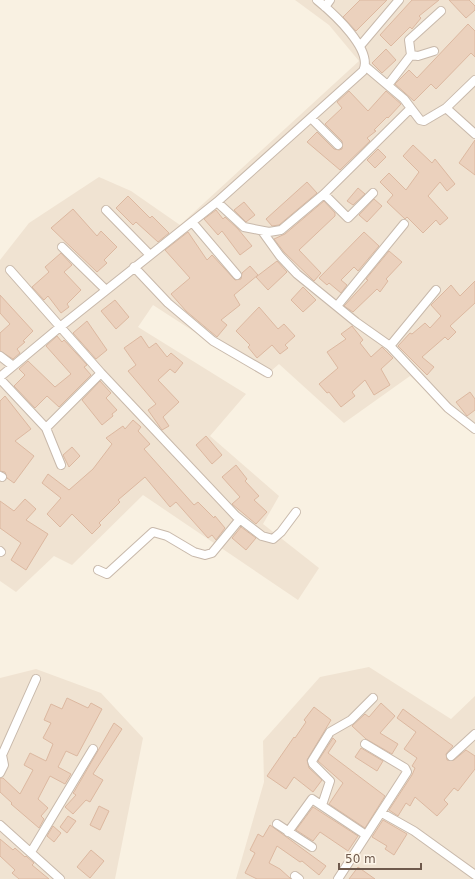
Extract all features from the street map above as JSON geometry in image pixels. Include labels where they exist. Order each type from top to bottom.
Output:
[{"type":"street","points":[[317,0],[328,3],[360,46],[365,66],[404,99],[410,109],[420,120],[424,121],[446,108],[475,80]]},
{"type":"street","points":[[360,46],[398,0]]},
{"type":"street","points":[[388,85],[411,54],[409,40],[441,11]]},
{"type":"street","points":[[411,54],[418,56],[434,51]]},
{"type":"street","points":[[62,465],[46,428],[0,378],[60,327],[217,202],[363,71],[365,66]]},
{"type":"street","points":[[446,108],[475,134]]},
{"type":"street","points":[[217,202],[244,227],[262,231],[276,232],[281,230],[324,194],[410,109]]},
{"type":"street","points":[[311,118],[338,145]]},
{"type":"street","points":[[324,194],[348,218],[373,192]]},
{"type":"street","points":[[106,210],[150,255]]},
{"type":"street","points":[[192,222],[237,276]]},
{"type":"street","points":[[337,306],[404,224]]},
{"type":"street","points":[[262,231],[280,256],[297,274],[390,346],[448,408],[475,429]]},
{"type":"street","points":[[62,247],[106,290]]},
{"type":"street","points":[[134,267],[168,303],[213,342],[268,373]]},
{"type":"street","points":[[10,270],[101,373],[240,519],[262,536],[273,538],[281,532],[296,512]]},
{"type":"street","points":[[390,346],[436,290]]},
{"type":"street","points":[[0,356],[13,366]]},
{"type":"street","points":[[46,428],[101,373]]},
{"type":"street","points":[[98,570],[107,574],[153,532],[167,536],[200,555],[212,553],[240,519]]},
{"type":"street","points":[[0,773],[4,765],[2,755],[36,679]]},
{"type":"street","points":[[322,805],[330,781],[313,764],[312,761],[330,732],[351,720],[373,698]]},
{"type":"street","points":[[451,756],[475,734]]},
{"type":"street","points":[[338,879],[382,813],[407,772],[405,768],[365,744]]},
{"type":"street","points":[[33,850],[93,749]]},
{"type":"street","points":[[288,832],[310,800],[314,799],[366,835]]},
{"type":"street","points":[[382,813],[414,831],[475,875]]},
{"type":"street","points":[[277,824],[312,847]]},
{"type":"street","points":[[0,825],[33,850],[60,879]]},
{"type":"shaded area","points":[[295,0],[475,0],[475,433],[410,376],[344,423],[279,364],[264,377],[153,305],[138,327],[246,394],[210,436],[279,496],[263,524],[319,568],[298,600],[143,495],[72,565],[54,556],[16,592],[0,581],[0,260],[29,223],[99,177],[131,191],[180,225],[359,61],[329,25]]},
{"type":"shaded area","points":[[369,667],[451,719],[475,696],[475,879],[236,879],[264,782],[263,741],[320,677]]},
{"type":"shaded area","points":[[36,669],[101,693],[143,738],[115,879],[0,879],[0,678]]},
{"type":"building","points":[[360,0],[387,0],[356,31],[343,17]]},
{"type":"building","points":[[412,0],[439,0],[419,16],[421,18],[412,29],[410,27],[391,46],[380,35]]},
{"type":"building","points":[[449,0],[469,0],[475,6],[475,10],[466,18]]},
{"type":"building","points":[[468,24],[475,31],[475,57],[471,53],[436,89],[431,84],[414,101],[395,84],[409,70],[417,78]]},
{"type":"building","points":[[386,49],[396,60],[382,73],[372,63]]},
{"type":"building","points":[[349,91],[368,111],[386,91],[401,104],[374,130],[376,131],[367,138],[370,141],[340,170],[307,142],[317,132],[334,149],[342,149],[342,141],[325,124],[342,108],[337,102]]},
{"type":"building","points":[[475,140],[475,175],[459,163]]},
{"type":"building","points":[[413,145],[432,163],[435,159],[455,184],[447,191],[440,182],[428,196],[448,218],[440,225],[436,220],[423,233],[407,217],[405,219],[387,202],[393,195],[380,182],[389,173],[406,190],[419,172],[403,156]]},
{"type":"building","points":[[378,149],[386,157],[375,168],[367,160]]},
{"type":"building","points":[[307,182],[317,193],[279,225],[272,226],[266,219]]},
{"type":"building","points":[[358,188],[365,194],[353,205],[347,201]]},
{"type":"building","points":[[128,196],[150,218],[152,216],[169,233],[158,242],[136,222],[133,225],[116,208]]},
{"type":"building","points":[[374,199],[382,206],[367,222],[359,215]]},
{"type":"building","points":[[324,201],[335,213],[335,216],[299,250],[321,273],[314,281],[284,252],[274,239],[285,234]]},
{"type":"building","points":[[244,202],[255,215],[246,222],[234,210]]},
{"type":"building","points":[[73,209],[97,236],[101,231],[117,247],[104,260],[107,263],[97,272],[51,228]]},
{"type":"building","points":[[216,210],[223,219],[225,217],[238,229],[252,246],[240,255],[222,231],[218,235],[204,219]]},
{"type":"building","points":[[188,232],[207,260],[212,255],[235,280],[241,279],[242,273],[250,266],[258,275],[234,295],[240,305],[221,320],[227,325],[217,337],[186,311],[171,294],[190,278],[165,250]]},
{"type":"building","points":[[364,232],[379,246],[358,271],[354,267],[341,280],[347,285],[341,293],[329,283],[327,285],[319,278]]},
{"type":"building","points":[[389,251],[402,262],[386,279],[388,281],[380,292],[377,289],[353,312],[344,306],[368,280],[366,279]]},
{"type":"building","points":[[61,253],[72,265],[64,272],[81,290],[67,304],[69,307],[61,313],[48,296],[44,300],[32,287],[49,272],[45,267]]},
{"type":"building","points":[[277,261],[287,272],[268,290],[256,277]]},
{"type":"building","points":[[475,281],[475,303],[450,326],[456,332],[448,340],[445,337],[422,357],[434,367],[427,375],[398,346],[410,333],[412,334],[425,323],[430,328],[441,316],[431,305],[451,285],[460,296]]},
{"type":"building","points":[[303,287],[316,300],[303,312],[291,300]]},
{"type":"building","points":[[0,295],[33,331],[23,341],[25,342],[17,349],[20,353],[13,359],[0,351],[0,333],[10,324],[0,313]]},
{"type":"building","points":[[115,300],[129,317],[116,329],[101,311]]},
{"type":"building","points":[[259,307],[278,329],[284,324],[295,336],[285,345],[288,348],[280,354],[272,345],[257,358],[248,347],[250,345],[236,331]]},
{"type":"building","points":[[87,321],[107,350],[96,359],[73,333]]},
{"type":"building","points":[[352,326],[363,340],[360,343],[371,357],[382,347],[393,358],[381,369],[390,385],[374,395],[365,380],[352,392],[355,396],[341,407],[329,392],[327,393],[319,384],[338,368],[327,352],[346,339],[341,334]]},
{"type":"building","points":[[57,336],[62,342],[64,340],[87,365],[84,367],[91,375],[59,407],[47,396],[35,408],[14,386],[25,375],[19,369],[28,361],[55,387],[71,374],[46,346]]},
{"type":"building","points":[[141,336],[149,348],[156,343],[167,357],[171,353],[183,363],[175,373],[170,369],[158,380],[179,402],[163,417],[169,426],[162,430],[148,410],[156,404],[128,371],[136,365],[124,348]]},
{"type":"building","points":[[100,381],[111,393],[106,398],[117,410],[112,414],[113,416],[102,425],[82,400]]},
{"type":"building","points":[[470,392],[475,399],[475,410],[467,416],[456,402]]},
{"type":"building","points":[[5,396],[31,429],[15,441],[34,456],[14,483],[7,478],[5,472],[0,471],[0,401]]},
{"type":"building","points":[[133,420],[141,427],[138,431],[150,444],[144,449],[194,505],[198,502],[214,518],[215,516],[225,528],[216,540],[212,535],[208,538],[176,502],[170,507],[145,477],[118,500],[120,502],[99,523],[101,525],[92,534],[72,514],[60,527],[47,514],[61,498],[42,483],[48,474],[69,490],[93,469],[112,444],[106,438],[123,426],[125,429]]},
{"type":"building","points":[[206,436],[222,455],[212,464],[196,445]]},
{"type":"building","points":[[72,447],[80,456],[69,467],[63,455]]},
{"type":"building","points":[[236,465],[247,479],[245,481],[259,496],[254,500],[267,512],[256,524],[232,504],[240,497],[222,477]]},
{"type":"building","points":[[25,499],[36,509],[26,520],[48,534],[26,570],[11,560],[21,543],[0,528],[0,501],[14,511]]},
{"type":"building","points":[[241,527],[256,538],[246,550],[232,538]]},
{"type":"building","points":[[67,698],[88,708],[91,703],[102,709],[77,756],[66,751],[58,767],[71,774],[65,784],[50,776],[38,799],[48,808],[41,816],[44,819],[39,828],[11,804],[12,803],[0,792],[0,778],[3,778],[20,794],[33,770],[24,765],[30,753],[46,761],[53,744],[43,738],[51,723],[44,720],[51,704],[62,709]]},
{"type":"building","points":[[381,703],[395,716],[380,733],[398,744],[392,754],[366,739],[352,726],[365,714],[369,717]]},
{"type":"building","points":[[314,707],[331,720],[307,760],[309,768],[322,780],[313,792],[294,777],[286,789],[267,776],[306,722],[304,720]]},
{"type":"building","points":[[403,709],[453,746],[446,754],[447,760],[454,760],[466,750],[475,756],[475,769],[458,791],[454,788],[444,800],[448,804],[437,816],[415,797],[410,806],[406,803],[398,816],[389,810],[412,775],[415,768],[412,766],[417,758],[404,749],[416,732],[397,718]]},
{"type":"building","points":[[114,723],[122,729],[93,774],[103,780],[90,802],[86,800],[73,814],[65,807],[76,795],[73,793]]},
{"type":"building","points":[[333,738],[336,741],[328,753],[385,796],[365,828],[329,804],[343,783],[318,761]]},
{"type":"building","points":[[361,748],[383,761],[377,771],[355,757]]},
{"type":"building","points":[[99,806],[109,811],[100,830],[90,825]]},
{"type":"building","points":[[313,807],[358,836],[348,851],[320,832],[313,841],[296,830]]},
{"type":"building","points":[[68,816],[76,821],[67,833],[60,827]]},
{"type":"building","points":[[383,820],[407,834],[394,855],[385,849],[387,846],[372,837]]},
{"type":"building","points":[[270,825],[326,866],[319,875],[302,861],[300,862],[277,846],[269,863],[280,869],[291,879],[257,879],[245,873],[255,853],[250,850],[258,834],[263,837]]},
{"type":"building","points":[[53,826],[61,833],[54,842],[47,836]]},
{"type":"building","points":[[0,839],[13,850],[15,848],[25,857],[26,856],[34,863],[32,865],[49,879],[19,879],[12,873],[15,870],[0,856]]},
{"type":"building","points":[[91,850],[104,861],[90,878],[77,867]]},
{"type":"building","points":[[358,867],[375,879],[349,879]]}]
